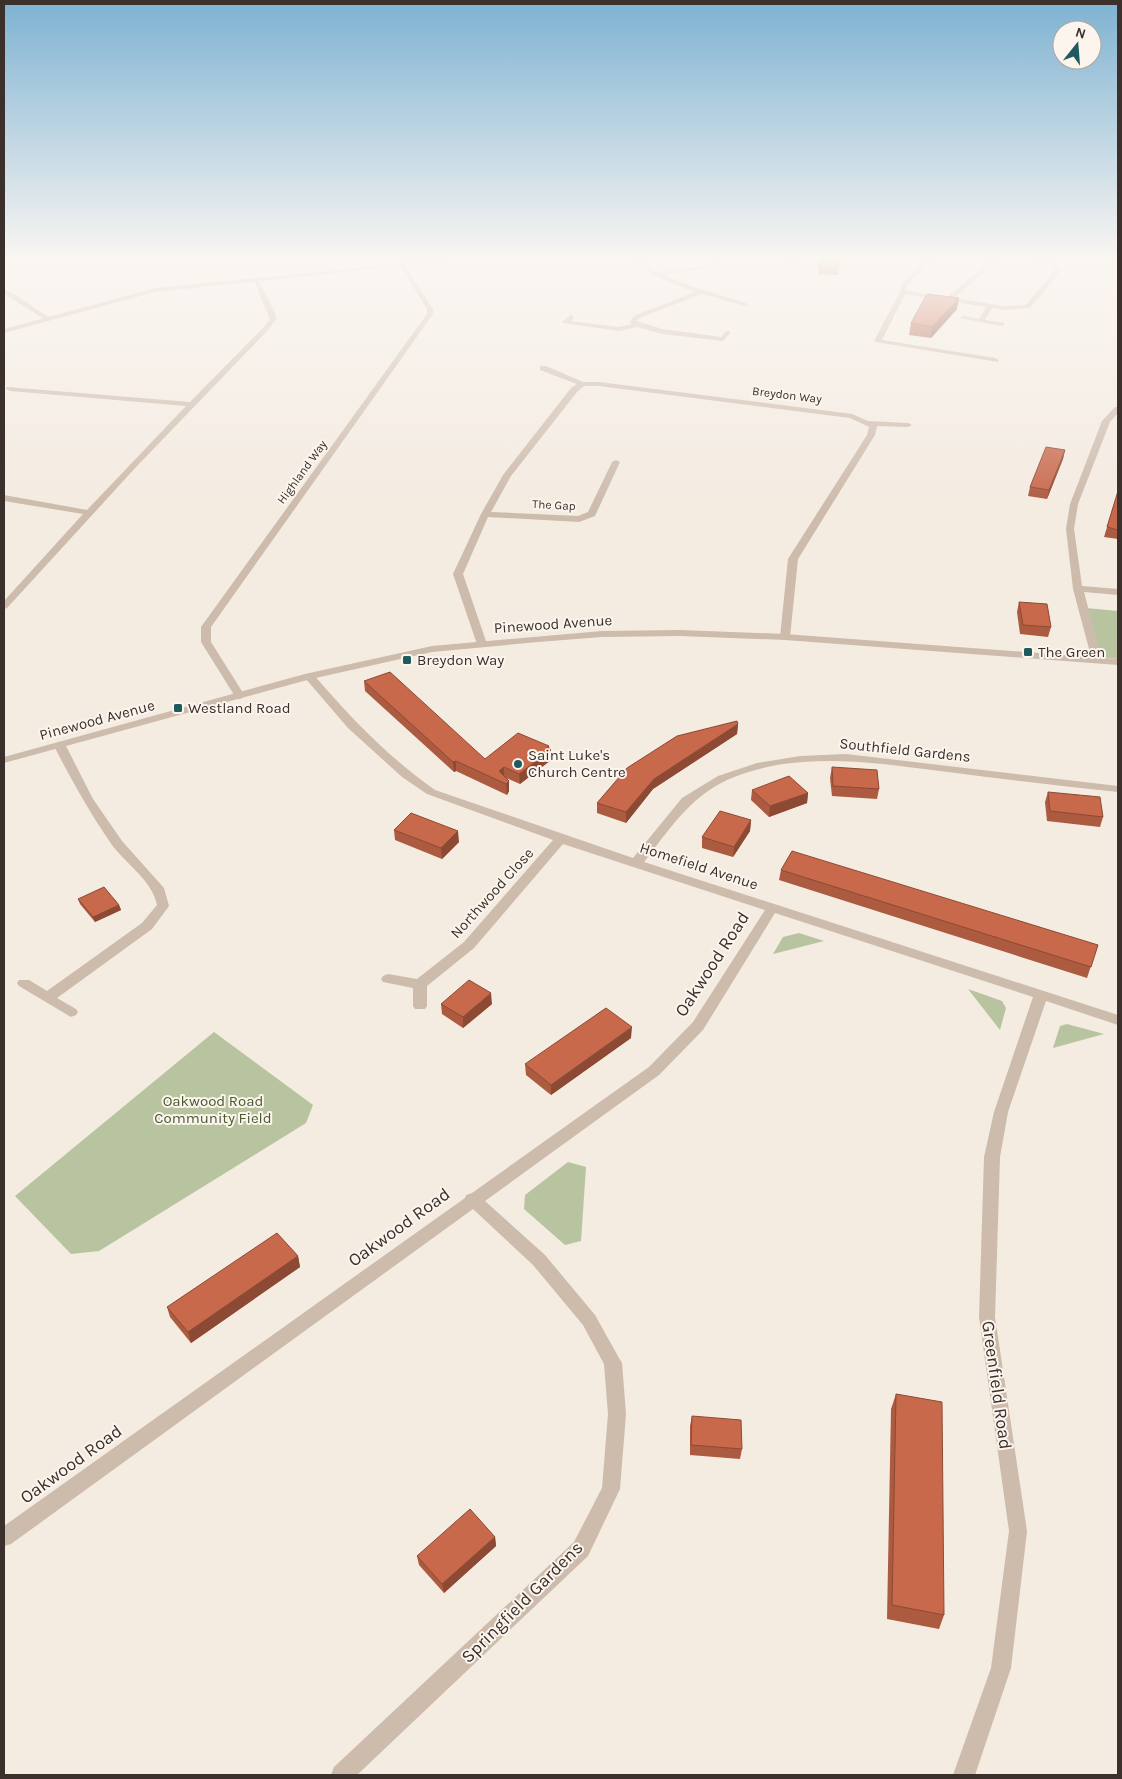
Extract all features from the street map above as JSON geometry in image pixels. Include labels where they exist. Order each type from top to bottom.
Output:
[{"type":"street","points":[[4,606],[37,574],[90,513],[191,404],[254,341]]},
{"type":"street","name":"Highland Way","points":[[240,696],[206,642],[206,627],[411,341]]},
{"type":"street","points":[[878,341],[995,360]]},
{"type":"street","name":"Breydon Way","points":[[543,368],[582,384],[599,384],[852,416],[868,422],[908,425]]},
{"type":"street","points":[[482,644],[458,574],[485,514],[507,475],[574,390],[582,384]]},
{"type":"street","points":[[10,389],[191,404]]},
{"type":"street","points":[[1097,660],[1078,589],[1070,529],[1074,504],[1106,421],[1118,409]]},
{"type":"street","points":[[785,637],[793,559],[871,435],[873,426],[868,422]]},
{"type":"street","name":"The Gap","points":[[485,514],[579,520],[592,514],[616,462]]},
{"type":"street","points":[[4,498],[90,513]]},
{"type":"street","points":[[1078,589],[1118,592]]},
{"type":"street","name":"Pinewood Avenue","points":[[4,760],[309,676],[432,649],[482,644],[602,634],[680,633],[785,637],[1118,662]]},
{"type":"street","name":"Homefield Avenue","points":[[309,676],[352,726],[406,775],[431,792],[561,839],[1118,1020]]},
{"type":"street","points":[[48,998],[147,926],[163,906],[160,891],[118,844],[87,799],[60,746]]},
{"type":"street","name":"Southfield Gardens","points":[[636,863],[686,802],[722,778],[757,766],[800,759],[846,756],[1118,789]]},
{"type":"street","name":"Northwood Close","points":[[420,984],[469,945],[561,839]]},
{"type":"street","name":"Oakwood Road","points":[[4,1537],[472,1199],[654,1071],[698,1026],[773,907]]},
{"type":"street","points":[[388,979],[420,984],[420,1006]]},
{"type":"street","points":[[24,983],[72,1012]]},
{"type":"street","name":"Greenfield Road","points":[[964,1775],[1001,1668],[1018,1530],[987,1317],[992,1157],[1001,1112],[1041,995]]},
{"type":"street","name":"Springfield Gardens","points":[[342,1775],[581,1549],[611,1489],[617,1414],[613,1363],[589,1320],[539,1260],[472,1199]]},
{"type":"green space","points":[[1086,608],[1118,611],[1118,659],[1099,657]]},
{"type":"green space","points":[[799,933],[824,941],[773,954],[783,937]]},
{"type":"green space","points":[[968,989],[1002,1001],[1006,1008],[1000,1030]]},
{"type":"green space","points":[[1067,1024],[1104,1034],[1053,1048],[1060,1026]]},
{"type":"green space","name":"Oakwood Road Community Field","points":[[214,1032],[313,1105],[306,1123],[99,1251],[71,1254],[15,1196]]},
{"type":"green space","points":[[568,1162],[586,1167],[581,1241],[565,1245],[524,1209],[525,1195]]},
{"type":"building","points":[[1046,447],[1065,450],[1049,490],[1030,487]]},
{"type":"building","points":[[1118,491],[1118,530],[1107,527]]},
{"type":"building","points":[[1019,602],[1047,604],[1051,627],[1023,625]]},
{"type":"building","points":[[390,672],[485,759],[518,733],[549,746],[546,748],[551,750],[519,774],[504,767],[499,771],[509,781],[506,784],[456,761],[453,762],[364,681]]},
{"type":"building","points":[[737,721],[738,724],[654,779],[626,812],[597,803],[627,768],[677,736]]},
{"type":"building","points":[[832,767],[877,770],[879,789],[833,786]]},
{"type":"building","points":[[789,776],[808,793],[770,806],[752,790]]},
{"type":"building","points":[[1048,792],[1100,797],[1103,817],[1050,811]]},
{"type":"building","points":[[720,811],[751,820],[734,847],[702,837]]},
{"type":"building","points":[[411,813],[458,831],[441,848],[394,830]]},
{"type":"building","points":[[792,851],[1098,945],[1091,967],[781,870]]},
{"type":"building","points":[[104,887],[119,905],[93,917],[78,899]]},
{"type":"building","points":[[469,980],[491,993],[463,1017],[441,1004]]},
{"type":"building","points":[[606,1008],[632,1027],[551,1085],[525,1064]]},
{"type":"building","points":[[277,1233],[298,1256],[188,1332],[167,1307]]},
{"type":"building","points":[[896,1394],[942,1402],[944,1615],[892,1605]]},
{"type":"building","points":[[692,1416],[741,1420],[742,1449],[691,1445]]},
{"type":"building","points":[[470,1509],[495,1537],[442,1584],[417,1556]]},
{"type":"place","name":"The Green","points":[[1028,652]]},
{"type":"place","name":"Breydon Way","points":[[407,660]]},
{"type":"place","name":"Westland Road","points":[[178,708]]},
{"type":"place","name":"Saint Luke's Church Centre","points":[[518,764]]}]
